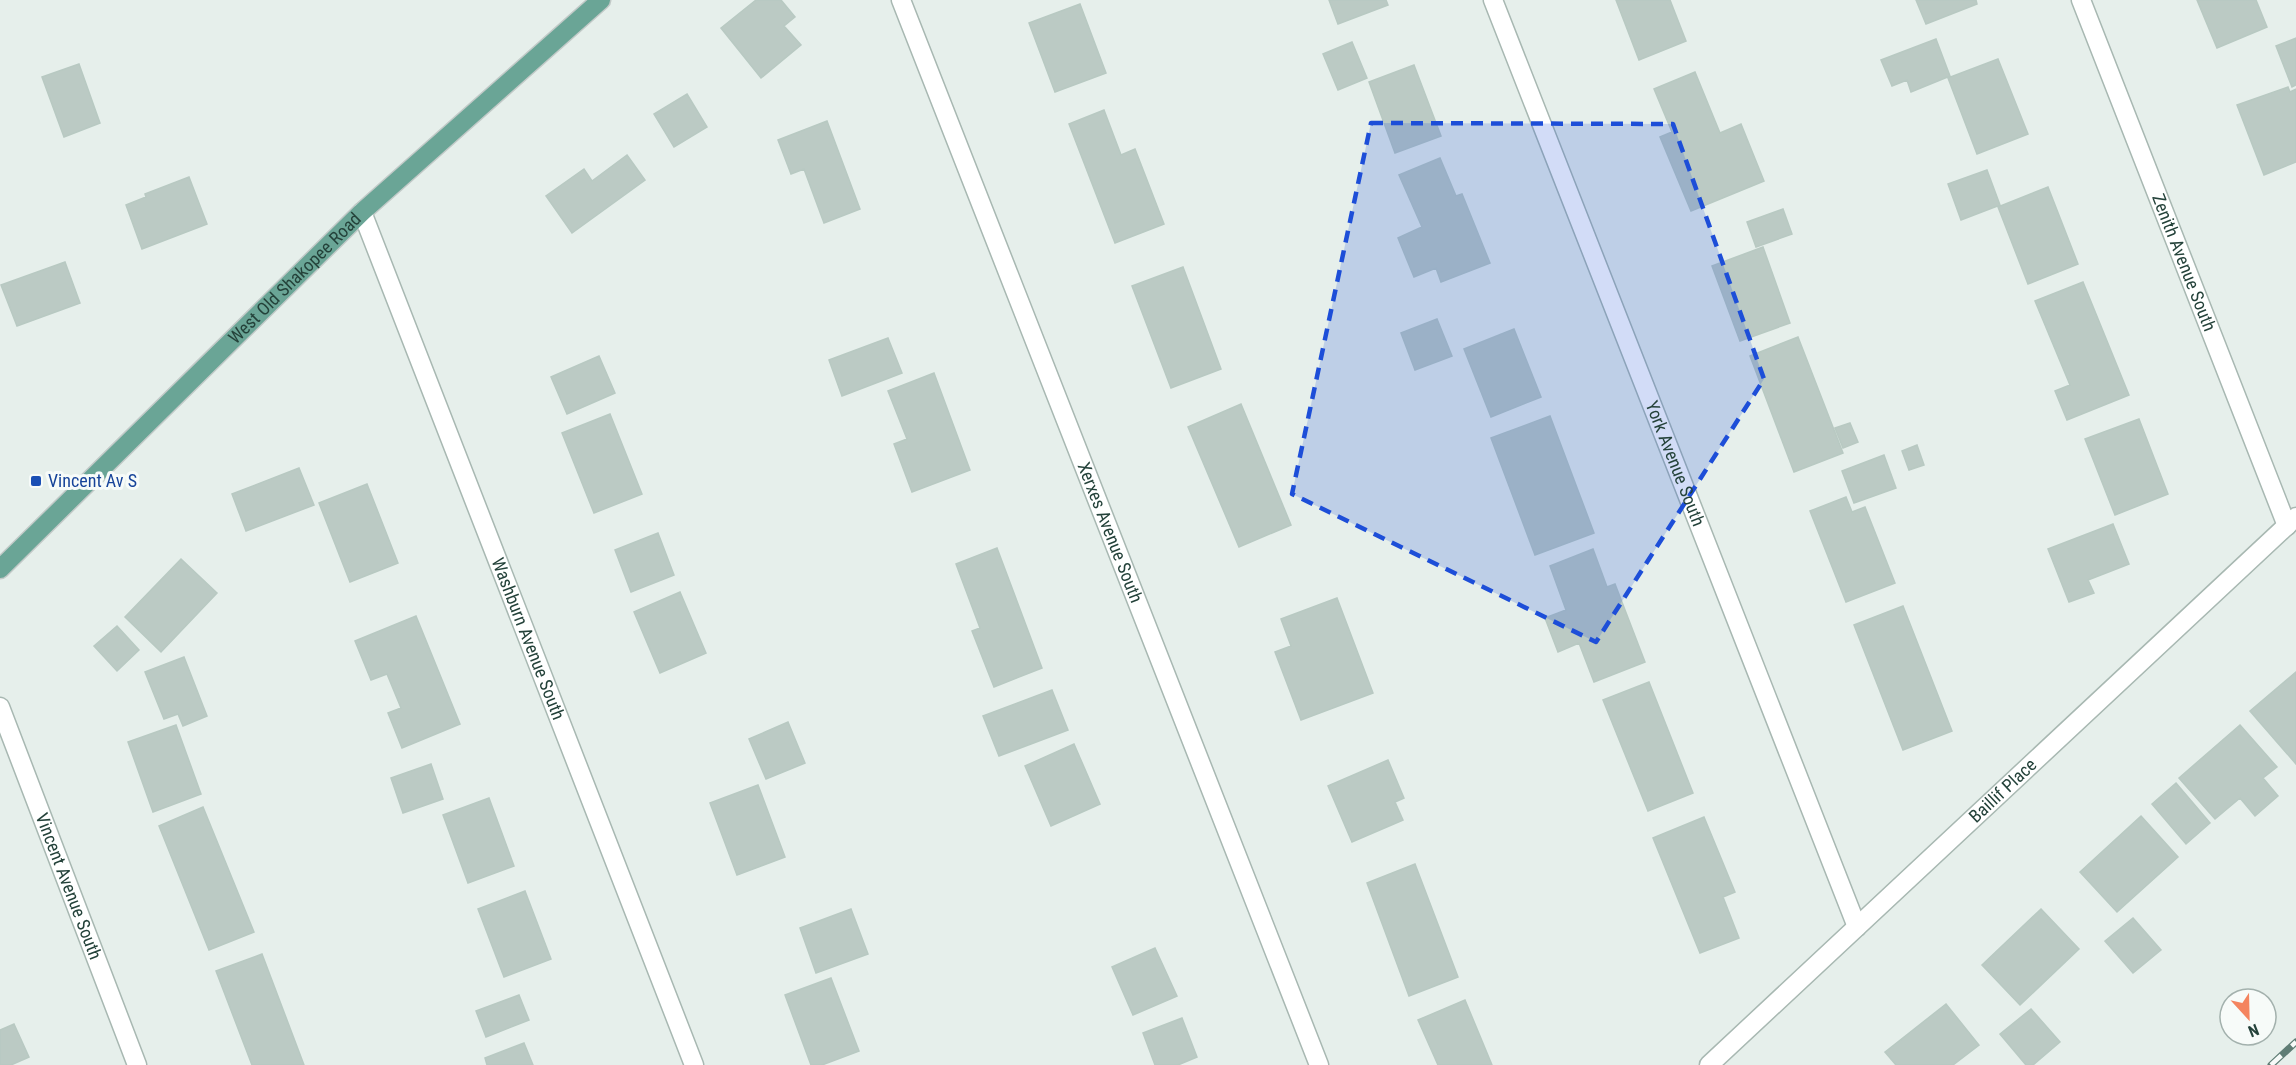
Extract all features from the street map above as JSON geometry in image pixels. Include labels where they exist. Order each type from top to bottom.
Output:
[{"type":"main road","name":"West Old Shakopee Road","points":[[0,569],[362,212],[601,0]]},
{"type":"street","name":"Xerxes Avenue South","points":[[901,0],[1319,1065]]},
{"type":"street","name":"York Avenue South","points":[[1493,0],[1857,927]]},
{"type":"street","name":"Zenith Avenue South","points":[[2081,0],[2291,521]]},
{"type":"street","name":"Washburn Avenue South","points":[[362,212],[694,1065]]},
{"type":"street","name":"Baillif Place","points":[[1709,1065],[2291,521]]},
{"type":"street","name":"Vincent Avenue South","points":[[0,707],[137,1065]]},
{"type":"highlighted area","points":[[1371,123],[1673,124],[1764,379],[1596,642],[1292,494]]},
{"type":"building","points":[[756,0],[781,0],[795,17],[784,26],[801,45],[761,78],[721,28]]},
{"type":"building","points":[[1329,0],[1386,0],[1388,5],[1338,24]]},
{"type":"building","points":[[1616,0],[1670,0],[1686,41],[1639,60]]},
{"type":"building","points":[[1916,0],[1976,0],[1977,4],[1926,24]]},
{"type":"building","points":[[2197,0],[2256,0],[2267,27],[2217,48]]},
{"type":"building","points":[[1080,4],[1106,73],[1055,92],[1029,23]]},
{"type":"building","points":[[2296,38],[2296,85],[2292,87],[2276,46]]},
{"type":"building","points":[[1936,39],[1950,76],[1911,92],[1907,80],[1892,86],[1881,60]]},
{"type":"building","points":[[1352,42],[1367,78],[1338,90],[1323,54]]},
{"type":"building","points":[[1998,59],[2028,134],[1977,154],[1948,78]]},
{"type":"building","points":[[79,64],[100,123],[64,137],[42,77]]},
{"type":"building","points":[[1414,65],[1441,136],[1395,153],[1369,82]]},
{"type":"building","points":[[1695,72],[1720,133],[1741,124],[1764,181],[1691,211],[1660,137],[1672,132],[1654,89]]},
{"type":"building","points":[[2288,87],[2290,92],[2296,89],[2296,162],[2264,175],[2237,105]]},
{"type":"building","points":[[687,94],[707,127],[674,147],[654,114]]},
{"type":"building","points":[[1104,110],[1121,155],[1135,149],[1164,224],[1115,243],[1069,124]]},
{"type":"building","points":[[827,121],[860,209],[824,223],[804,169],[791,174],[778,140]]},
{"type":"building","points":[[627,155],[645,180],[572,233],[546,196],[584,169],[592,181]]},
{"type":"building","points":[[1440,158],[1456,196],[1462,194],[1490,263],[1441,282],[1436,268],[1414,277],[1398,238],[1422,227],[1399,175]]},
{"type":"building","points":[[1987,170],[2000,205],[1961,220],[1948,184]]},
{"type":"building","points":[[189,177],[207,224],[142,249],[126,205],[146,197],[145,194]]},
{"type":"building","points":[[2048,187],[2078,264],[2028,284],[1998,207]]},
{"type":"building","points":[[1783,209],[1792,234],[1756,247],[1747,222]]},
{"type":"building","points":[[1763,247],[1790,323],[1740,341],[1712,266]]},
{"type":"building","points":[[65,262],[80,303],[17,326],[1,285]]},
{"type":"building","points":[[1183,267],[1221,369],[1171,388],[1132,286]]},
{"type":"building","points":[[2083,282],[2129,395],[2067,420],[2055,391],[2070,385],[2035,301]]},
{"type":"building","points":[[1437,319],[1452,356],[1415,370],[1401,333]]},
{"type":"building","points":[[1514,329],[1541,397],[1491,417],[1464,349]]},
{"type":"building","points":[[1798,337],[1843,453],[1794,472],[1750,356]]},
{"type":"building","points":[[888,338],[902,373],[842,396],[829,360]]},
{"type":"building","points":[[599,356],[615,393],[567,414],[551,377]]},
{"type":"building","points":[[934,373],[970,470],[912,492],[894,444],[907,439],[888,391]]},
{"type":"building","points":[[1241,404],[1291,525],[1239,547],[1188,427]]},
{"type":"building","points":[[610,414],[642,494],[594,513],[562,433]]},
{"type":"building","points":[[1550,416],[1594,533],[1535,555],[1491,438]]},
{"type":"building","points":[[2139,419],[2168,494],[2115,515],[2085,439]]},
{"type":"building","points":[[1850,423],[1858,442],[1843,448],[1835,428]]},
{"type":"building","points":[[1917,445],[1924,465],[1909,470],[1902,451]]},
{"type":"building","points":[[1884,455],[1896,488],[1854,503],[1842,471]]},
{"type":"building","points":[[299,468],[314,505],[246,531],[232,494]]},
{"type":"building","points":[[367,484],[398,563],[350,582],[319,503]]},
{"type":"building","points":[[1846,497],[1852,512],[1865,507],[1895,583],[1846,602],[1810,511]]},
{"type":"building","points":[[2113,524],[2129,564],[2088,580],[2094,593],[2069,602],[2048,549]]},
{"type":"building","points":[[658,533],[674,575],[631,592],[615,550]]},
{"type":"building","points":[[997,548],[1042,668],[994,687],[972,631],[980,628],[956,564]]},
{"type":"building","points":[[1593,549],[1607,587],[1615,584],[1645,662],[1594,682],[1579,643],[1558,652],[1545,618],[1566,610],[1550,566]]},
{"type":"building","points":[[181,559],[217,593],[161,652],[125,617]]},
{"type":"building","points":[[680,592],[706,653],[660,673],[634,612]]},
{"type":"building","points":[[1337,598],[1373,693],[1301,720],[1275,652],[1291,646],[1281,619]]},
{"type":"building","points":[[1903,606],[1952,731],[1903,750],[1854,625]]},
{"type":"building","points":[[416,616],[460,724],[402,748],[388,713],[401,708],[387,674],[371,680],[355,641]]},
{"type":"building","points":[[117,626],[139,650],[117,671],[94,646]]},
{"type":"building","points":[[184,657],[207,716],[183,726],[178,714],[164,719],[145,672]]},
{"type":"building","points":[[2296,672],[2296,764],[2250,711]]},
{"type":"building","points":[[1649,682],[1693,793],[1648,811],[1603,700]]},
{"type":"building","points":[[1052,690],[1068,730],[999,756],[983,716]]},
{"type":"building","points":[[788,722],[805,763],[766,779],[749,739]]},
{"type":"building","points":[[176,725],[201,794],[153,812],[128,742]]},
{"type":"building","points":[[2240,725],[2277,767],[2263,778],[2278,796],[2255,816],[2240,798],[2215,819],[2179,778]]},
{"type":"building","points":[[1074,744],[1100,804],[1051,826],[1025,766]]},
{"type":"building","points":[[1388,760],[1404,798],[1395,802],[1403,820],[1352,842],[1328,786]]},
{"type":"building","points":[[431,764],[443,799],[403,813],[391,778]]},
{"type":"building","points":[[2176,783],[2210,823],[2186,844],[2152,804]]},
{"type":"building","points":[[758,785],[785,857],[737,875],[710,803]]},
{"type":"building","points":[[489,798],[514,866],[468,883],[443,815]]},
{"type":"building","points":[[203,807],[254,932],[209,950],[159,826]]},
{"type":"building","points":[[2141,816],[2178,857],[2117,912],[2080,872]]},
{"type":"building","points":[[1704,817],[1735,892],[1723,897],[1739,938],[1700,953],[1653,838]]},
{"type":"building","points":[[1415,864],[1458,977],[1409,996],[1367,883]]},
{"type":"building","points":[[525,891],[551,959],[504,977],[478,909]]},
{"type":"building","points":[[851,909],[868,954],[816,973],[800,928]]},
{"type":"building","points":[[2041,909],[2079,949],[2020,1005],[1982,965]]},
{"type":"building","points":[[2133,918],[2161,950],[2133,973],[2105,941]]},
{"type":"building","points":[[1155,948],[1177,996],[1133,1015],[1112,967]]},
{"type":"building","points":[[262,954],[304,1065],[252,1065],[216,971]]},
{"type":"building","points":[[831,978],[859,1051],[822,1065],[811,1065],[785,995]]},
{"type":"building","points":[[519,995],[529,1020],[486,1037],[476,1011]]},
{"type":"building","points":[[1465,1000],[1492,1065],[1438,1065],[1418,1020]]},
{"type":"building","points":[[1946,1004],[1979,1045],[1953,1065],[1896,1065],[1885,1052]]},
{"type":"building","points":[[2031,1009],[2060,1042],[2033,1065],[2026,1065],[2000,1034]]},
{"type":"building","points":[[1182,1018],[1197,1057],[1178,1065],[1155,1065],[1143,1033]]},
{"type":"building","points":[[14,1024],[29,1057],[11,1065],[0,1065],[0,1030]]},
{"type":"building","points":[[524,1043],[533,1065],[487,1065],[485,1058]]},
{"type":"railway","points":[[2271,1065],[2296,1042]]},
{"type":"place","name":"Vincent Av S","points":[[36,481]]}]
